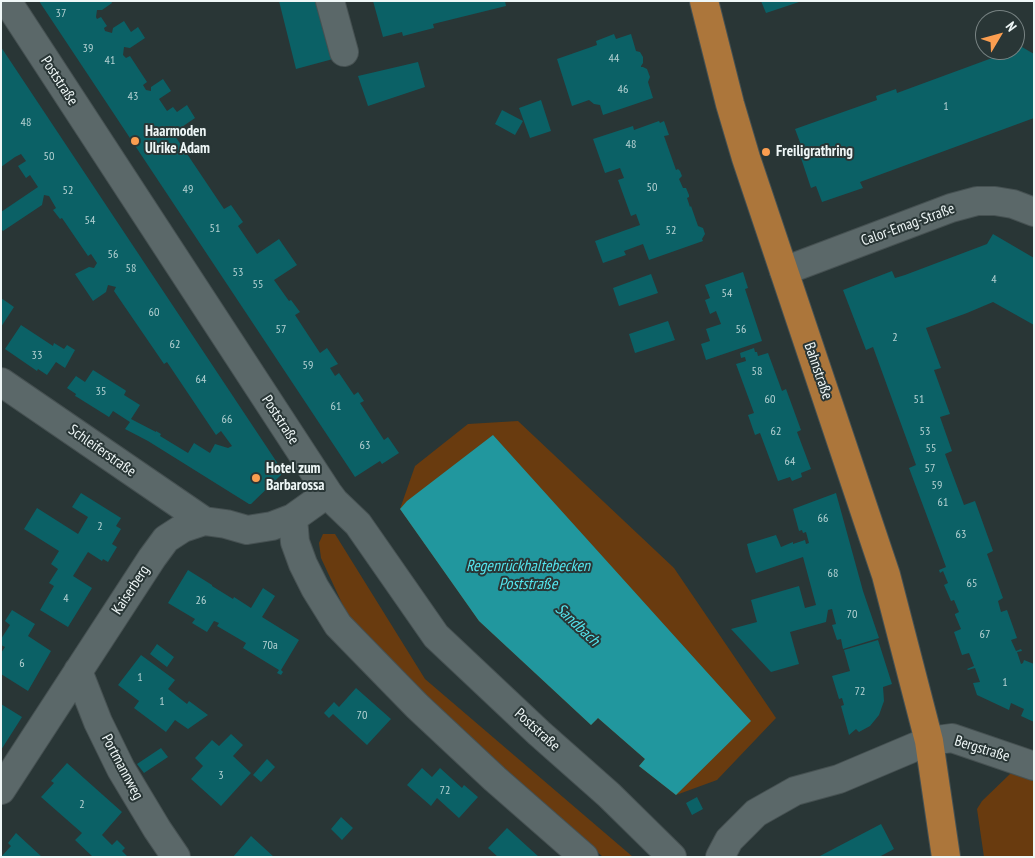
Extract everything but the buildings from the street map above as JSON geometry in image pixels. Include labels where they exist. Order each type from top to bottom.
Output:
[{"type":"main road","name":"Bahnstraße","points":[[704,1],[730,104],[746,158],[886,576],[929,741],[946,857]]},
{"type":"street","name":"Poststraße","points":[[7,1],[331,497],[358,524],[436,636],[539,733],[609,795],[672,857]]},
{"type":"street","points":[[330,1],[344,52]]},
{"type":"street","name":"Calor-Emag-Straße","points":[[784,271],[951,208],[977,201],[1013,204],[1034,212]]},
{"type":"street","name":"Schleiferstraße","points":[[1,382],[204,521]]},
{"type":"street","name":"Kaiserberg","points":[[1,790],[78,670],[166,539],[183,528],[204,521],[226,524],[247,530],[272,526],[293,518],[331,497]]},
{"type":"street","points":[[293,518],[295,542],[303,564],[315,588],[338,625],[424,713],[495,779],[584,857]]},
{"type":"street","name":"Portmannweg","points":[[78,670],[98,722],[121,769],[176,857]]},
{"type":"street","name":"Bergstraße","points":[[929,741],[952,738],[1034,766]]},
{"type":"street","points":[[720,857],[729,840],[756,813],[795,791],[839,779],[929,741]]},
{"type":"shaded area","name":"Regenrückhaltebecken Poststraße","points":[[518,421],[674,568],[776,718],[717,780],[676,795],[639,766],[645,759],[598,718],[591,725],[479,621],[400,509],[415,466],[468,424]]},
{"type":"shaded area","points":[[323,534],[335,534],[425,679],[633,857],[603,857],[417,692],[353,627],[321,558],[319,543]]},
{"type":"shaded area","points":[[1016,773],[1034,780],[1034,857],[984,857],[977,809],[982,801],[1010,774]]},
{"type":"water","name":"Regenrückhaltebecken Poststraße","points":[[493,435],[751,721],[676,795],[639,766],[645,759],[598,718],[591,725],[479,621],[400,509],[407,501]]},
{"type":"place","name":"Haarmoden Ulrike Adam","points":[[135,141]]},
{"type":"place","name":"Freiligrathring","points":[[766,152]]},
{"type":"place","name":"Hotel zum Barbarossa","points":[[256,478]]},
{"type":"water label","name":"Sandbach","points":[[577,625]]}]
